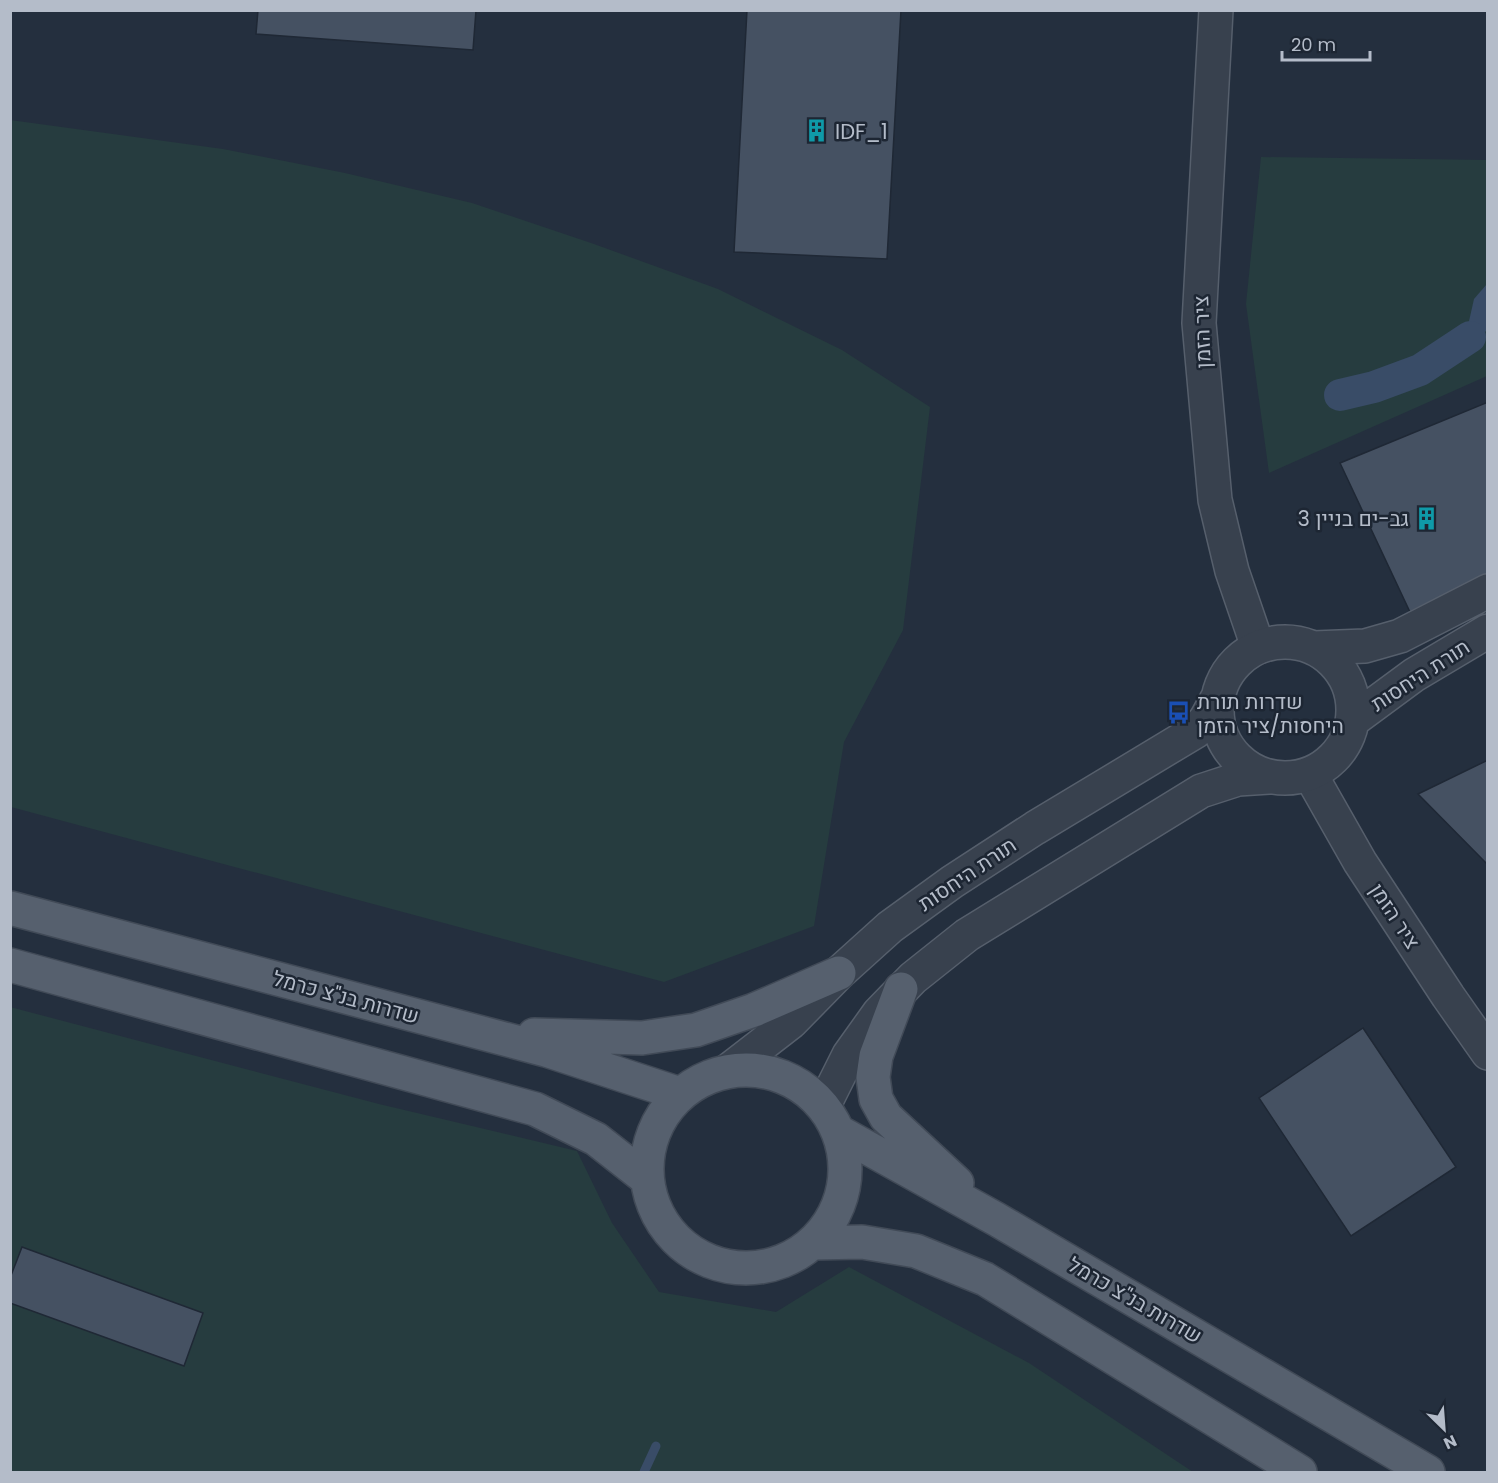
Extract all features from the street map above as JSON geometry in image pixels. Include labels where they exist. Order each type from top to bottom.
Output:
[{"type":"main road","name":"שדרות בנ\"צ כרמל","points":[[10,908],[546,1050],[680,1094]]},
{"type":"main road","points":[[10,965],[535,1109],[596,1139],[647,1179]]},
{"type":"main road","points":[[483,1034],[642,1038],[696,1030],[754,1010],[838,973]]},
{"type":"main road","points":[[901,989],[876,1056],[873,1077],[876,1099],[886,1117],[996,1219]]},
{"type":"main road","points":[[755,1069],[781,1075],[804,1087],[832,1118],[846,1161],[844,1191],[833,1220],[813,1243],[787,1260],[756,1268],[725,1267],[695,1255],[671,1235],[654,1209],[647,1179],[648,1147],[660,1118],[680,1094],[703,1079],[729,1070],[755,1069]]},
{"type":"main road","name":"שדרות בנ\"צ כרמל","points":[[832,1118],[996,1219],[1428,1473]]},
{"type":"main road","points":[[813,1243],[862,1242],[916,1251],[985,1279],[1300,1473]]},
{"type":"street","name":"ציר הזמן","points":[[1216,10],[1199,323],[1215,500],[1232,571],[1258,647]]},
{"type":"street","name":"תורת היחסות","points":[[1314,648],[1365,646],[1400,636],[1488,591]]},
{"type":"street","name":"תורת היחסות","points":[[1353,720],[1414,675],[1488,631]]},
{"type":"street","points":[[832,1118],[849,1055],[879,1013],[901,989],[967,936],[1202,791],[1238,779],[1290,778],[1310,774],[1326,765],[1348,737],[1353,720],[1352,698],[1345,677],[1332,660],[1314,648],[1296,642],[1276,642],[1258,647],[1238,660],[1224,679],[1217,699],[1217,719],[1223,739],[1234,756],[1250,769],[1269,777]]},
{"type":"street","name":"תורת היחסות","points":[[729,1070],[791,1022],[838,973],[890,927],[952,882],[1035,828],[1196,731],[1217,699]]},
{"type":"street","name":"ציר הזמן","points":[[1310,774],[1360,862],[1488,1053]]},
{"type":"green space","points":[[10,120],[223,149],[345,173],[472,203],[718,289],[842,350],[930,407],[903,630],[844,742],[814,926],[664,982],[11,807]]},
{"type":"green space","points":[[1261,157],[1488,160],[1487,376],[1269,473],[1246,304]]},
{"type":"green space","points":[[10,1007],[379,1104],[577,1151],[612,1223],[659,1292],[776,1312],[849,1267],[1029,1363],[1193,1472],[11,1472]]},
{"type":"water","points":[[1487,284],[1487,331],[1465,339],[1474,299]]},
{"type":"building","points":[[258,10],[476,10],[473,50],[256,34]]},
{"type":"building","name":"IDF_1","points":[[747,10],[901,10],[887,259],[734,252]]},
{"type":"building","name":"גב-ים בניין 3","points":[[1488,402],[1488,574],[1410,612],[1340,463]]},
{"type":"building","points":[[1488,760],[1488,865],[1418,794]]},
{"type":"building","points":[[1363,1028],[1456,1167],[1351,1236],[1259,1098]]},
{"type":"building","points":[[22,1247],[203,1313],[184,1366],[10,1303],[10,1278]]},
{"type":"waterway","points":[[1340,395],[1374,387],[1420,370],[1470,337]]},
{"type":"waterway","points":[[644,1472],[656,1446]]},
{"type":"place","name":"IDF_1","points":[[817,131]]},
{"type":"place","name":"גב-ים בניין 3","points":[[1427,518]]},
{"type":"place","name":"שדרות תורת היחסות/ציר הזמן","points":[[1179,713]]}]
